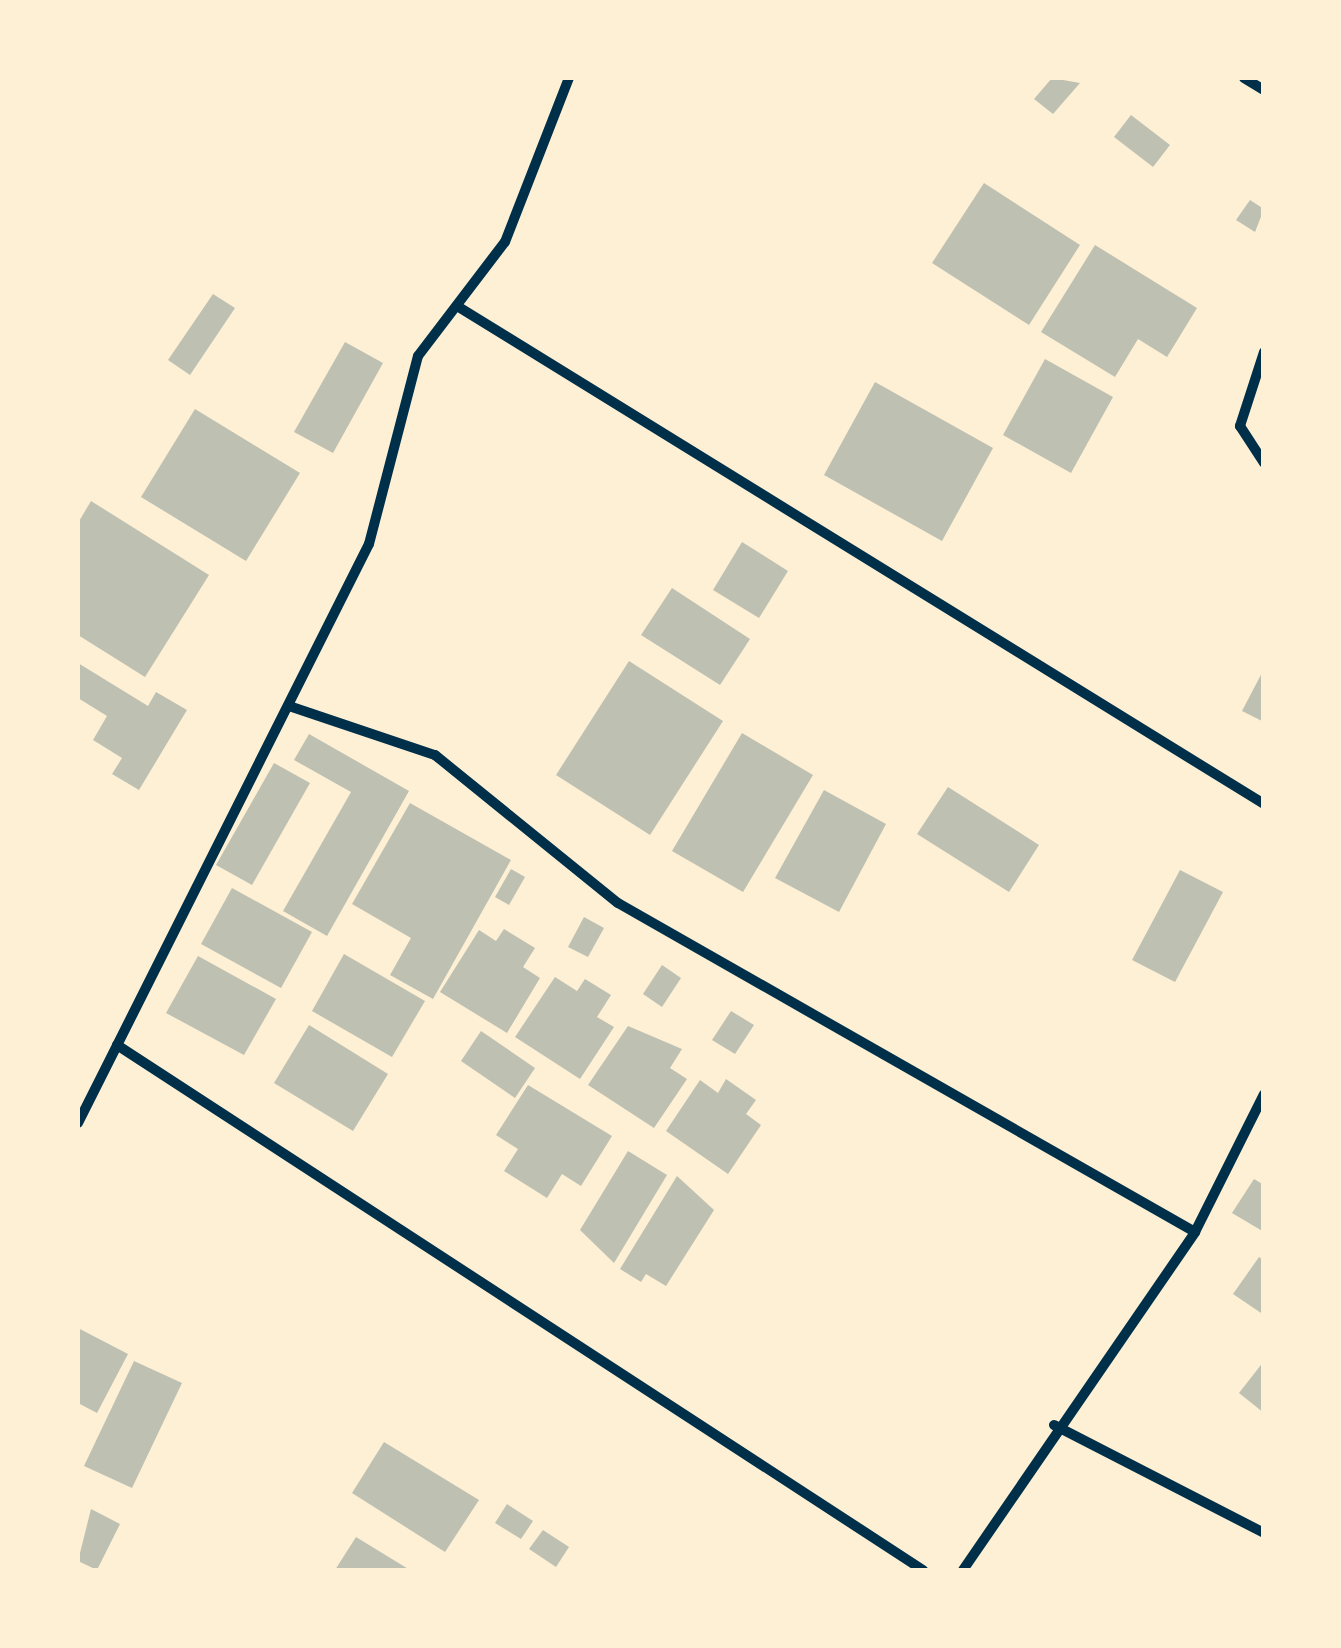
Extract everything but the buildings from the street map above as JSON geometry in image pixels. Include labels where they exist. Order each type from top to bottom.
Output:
[{"type":"street","points":[[78,1123],[369,544],[418,356],[458,306],[530,191],[569,78]]},
{"type":"street","points":[[1244,78],[1264,90]]},
{"type":"street","points":[[458,306],[1264,804]]},
{"type":"street","points":[[1264,352],[1240,426],[1264,464]]},
{"type":"street","points":[[289,706],[435,755],[618,903],[1195,1232]]},
{"type":"street","points":[[117,1044],[924,1570]]},
{"type":"street","points":[[963,1570],[1054,1426],[1195,1232],[1264,1094]]},
{"type":"street","points":[[1054,1426],[1264,1533]]}]
